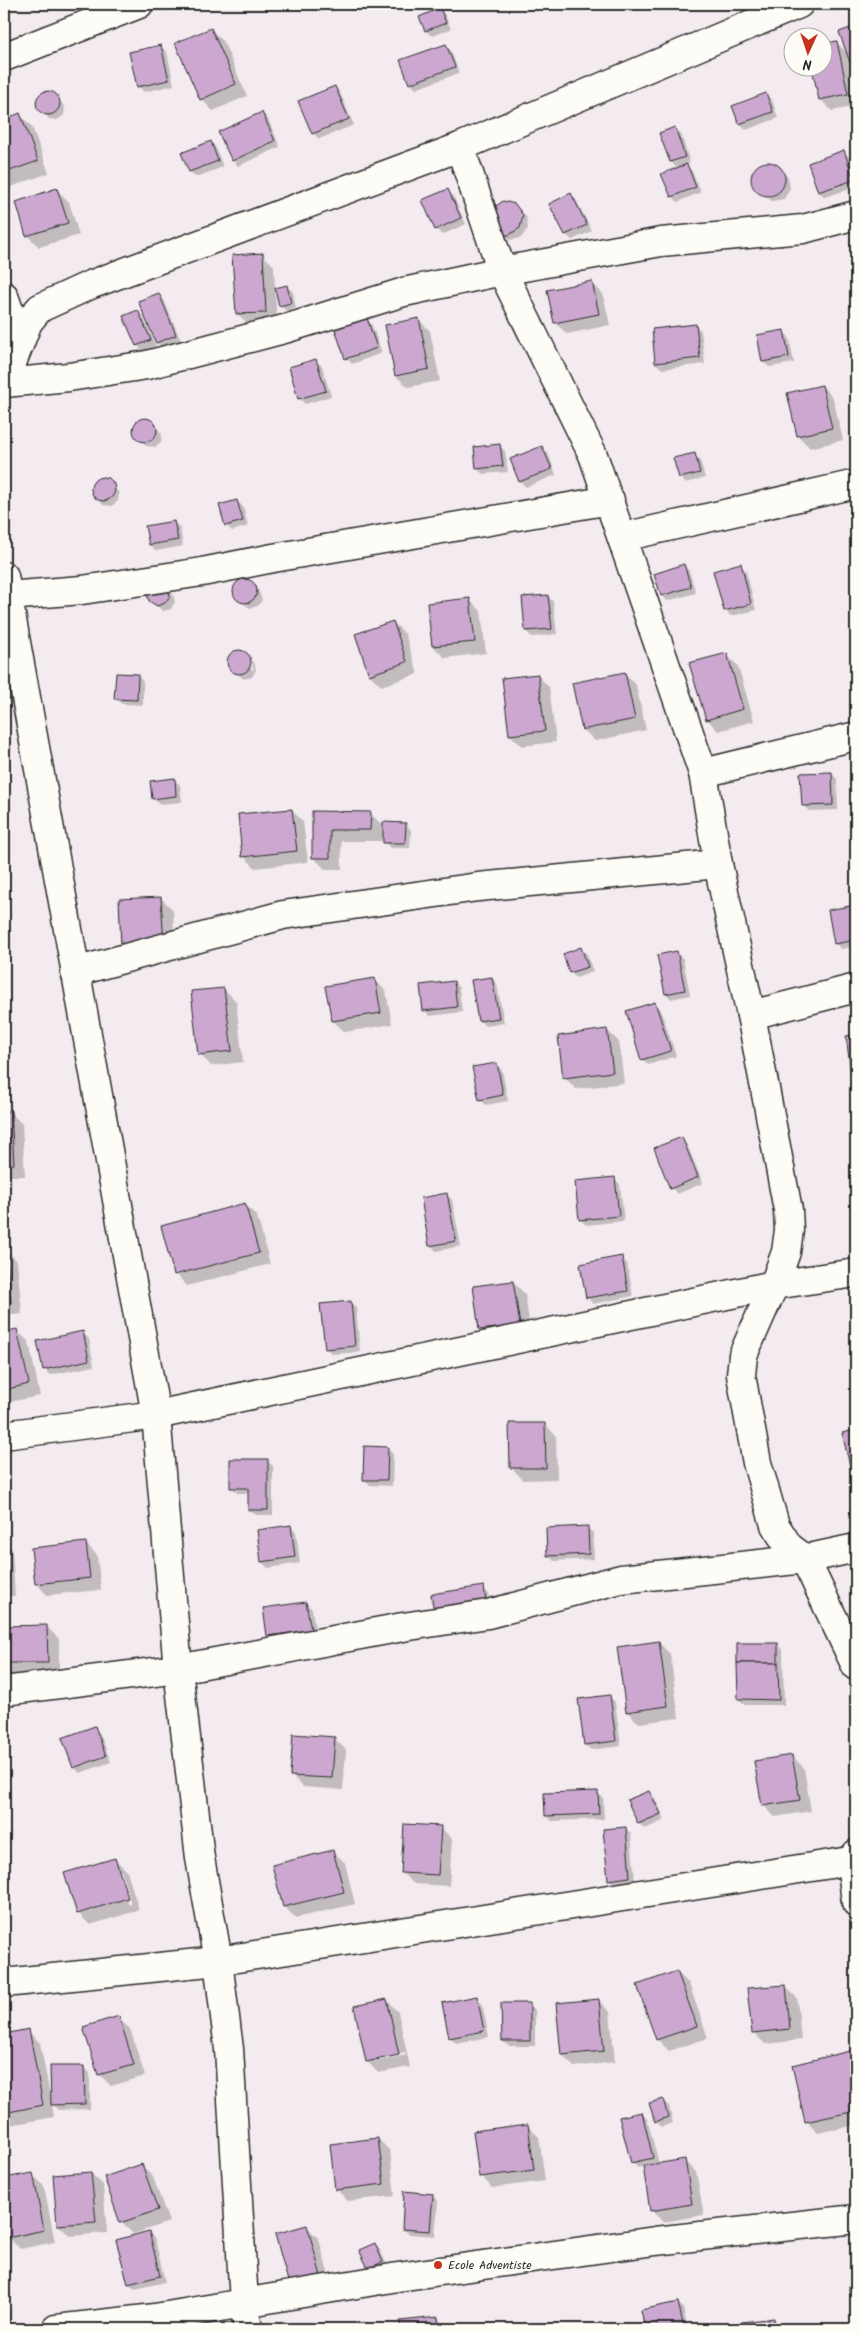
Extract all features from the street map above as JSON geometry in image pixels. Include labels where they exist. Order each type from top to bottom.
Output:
[{"type":"street","points":[[4,57],[139,4]]},
{"type":"street","points":[[799,4],[460,147],[90,286],[40,308],[28,322],[4,383],[69,377],[147,365],[288,328],[404,292],[502,270],[661,242],[803,229],[856,215]]},
{"type":"street","points":[[460,147],[502,270],[593,455],[703,773],[718,864],[751,1015],[788,1210],[789,1230],[786,1252],[774,1285],[742,1356],[741,1375],[757,1463],[775,1525],[789,1547],[805,1559],[856,1666]]},
{"type":"street","points":[[4,296],[20,342]]},
{"type":"street","points":[[623,538],[856,484]]},
{"type":"street","points":[[246,2316],[229,2049],[218,1961],[200,1858],[178,1670],[156,1415],[6,586],[82,590],[202,572],[610,500]]},
{"type":"street","points":[[703,773],[856,736]]},
{"type":"street","points":[[75,972],[283,915],[478,886],[718,864]]},
{"type":"street","points":[[751,1015],[856,988]]},
{"type":"street","points":[[4,1435],[156,1415],[774,1285],[856,1273]]},
{"type":"street","points":[[4,1691],[178,1670],[394,1629],[488,1614],[621,1579],[805,1559],[856,1548]]},
{"type":"street","points":[[4,1983],[218,1961],[854,1858],[856,1902]]},
{"type":"street","points":[[56,2329],[155,2318],[246,2316],[398,2277],[645,2242],[856,2219]]},
{"type":"building","points":[[440,8],[446,23],[425,31],[419,17]]},
{"type":"building","points":[[856,26],[856,79],[839,32]]},
{"type":"building","points":[[211,28],[236,84],[200,100],[175,43]]},
{"type":"building","points":[[837,41],[848,94],[819,100],[814,78],[832,78],[832,42]]},
{"type":"building","points":[[446,44],[455,67],[409,84],[400,60]]},
{"type":"building","points":[[161,45],[169,80],[137,87],[129,52]]},
{"type":"building","points":[[335,86],[349,119],[312,134],[298,101]]},
{"type":"building","points":[[48,91],[56,95],[60,103],[56,111],[48,115],[40,111],[36,103],[40,95]]},
{"type":"building","points":[[766,93],[773,112],[739,124],[732,106]]},
{"type":"building","points":[[262,112],[275,141],[232,161],[218,132]]},
{"type":"building","points":[[20,113],[38,161],[4,173],[4,120]]},
{"type":"building","points":[[675,127],[685,157],[670,162],[659,133]]},
{"type":"building","points":[[211,141],[218,161],[189,172],[181,153]]},
{"type":"building","points":[[844,150],[854,180],[818,192],[808,163]]},
{"type":"building","points":[[768,162],[780,167],[785,179],[780,191],[768,196],[756,191],[751,179],[756,167]]},
{"type":"building","points":[[687,164],[696,187],[671,197],[661,174]]},
{"type":"building","points":[[57,188],[68,223],[26,236],[16,202]]},
{"type":"building","points":[[448,189],[461,218],[435,230],[422,200]]},
{"type":"building","points":[[571,193],[587,225],[565,235],[549,204]]},
{"type":"building","points":[[503,201],[515,204],[523,215],[520,228],[509,235],[503,235],[492,209]]},
{"type":"building","points":[[263,253],[266,313],[236,314],[232,255]]},
{"type":"building","points":[[592,281],[599,314],[554,323],[547,290]]},
{"type":"building","points":[[287,285],[291,303],[279,306],[275,288]]},
{"type":"building","points":[[159,293],[176,335],[156,343],[138,301]]},
{"type":"building","points":[[138,310],[151,340],[136,346],[123,316]]},
{"type":"building","points":[[367,318],[377,348],[345,359],[335,329]]},
{"type":"building","points":[[419,318],[429,369],[395,376],[385,325]]},
{"type":"building","points":[[696,324],[700,358],[655,363],[652,329]]},
{"type":"building","points":[[784,330],[789,357],[762,362],[757,335]]},
{"type":"building","points":[[316,359],[326,391],[298,399],[289,367]]},
{"type":"building","points":[[822,385],[832,428],[797,436],[787,393]]},
{"type":"building","points":[[145,418],[153,422],[157,430],[153,438],[145,442],[137,438],[133,430],[137,422]]},
{"type":"building","points":[[500,444],[503,466],[476,469],[474,447]]},
{"type":"building","points":[[542,446],[552,469],[519,482],[510,459]]},
{"type":"building","points":[[695,453],[700,473],[679,478],[673,458]]},
{"type":"building","points":[[103,477],[111,481],[115,489],[111,497],[103,501],[95,497],[91,489],[95,481]]},
{"type":"building","points":[[237,500],[243,521],[225,526],[219,505]]},
{"type":"building","points":[[174,521],[178,540],[149,545],[145,526]]},
{"type":"building","points":[[741,563],[751,604],[724,611],[713,571]]},
{"type":"building","points":[[684,564],[691,587],[661,596],[654,574]]},
{"type":"building","points":[[245,579],[250,580],[256,586],[256,596],[250,602],[245,603],[240,602],[234,596],[233,591],[234,586],[240,580]]},
{"type":"building","points":[[168,587],[170,596],[165,603],[157,606],[149,601],[146,592]]},
{"type":"building","points":[[548,595],[552,629],[525,631],[522,597]]},
{"type":"building","points":[[470,598],[475,642],[432,646],[427,603]]},
{"type":"building","points":[[393,621],[407,662],[369,675],[355,634]]},
{"type":"building","points":[[239,650],[247,654],[251,662],[247,670],[239,674],[231,670],[227,662],[231,654]]},
{"type":"building","points":[[727,653],[743,709],[706,720],[689,663]]},
{"type":"building","points":[[625,672],[635,719],[582,730],[572,683]]},
{"type":"building","points":[[116,673],[138,674],[137,700],[114,699]]},
{"type":"building","points":[[538,674],[545,731],[509,735],[502,678]]},
{"type":"building","points":[[832,772],[833,805],[802,806],[800,773]]},
{"type":"building","points":[[175,778],[176,796],[152,799],[150,781]]},
{"type":"building","points":[[292,809],[297,851],[242,857],[238,814]]},
{"type":"building","points":[[312,811],[371,812],[370,830],[330,830],[330,858],[312,858]]},
{"type":"building","points":[[383,822],[406,823],[405,843],[383,843]]},
{"type":"building","points":[[161,897],[164,944],[121,946],[119,899]]},
{"type":"building","points":[[856,905],[856,940],[834,944],[828,910]]},
{"type":"building","points":[[581,947],[588,967],[569,973],[563,954]]},
{"type":"building","points":[[677,951],[685,990],[665,994],[657,955]]},
{"type":"building","points":[[492,977],[499,1018],[478,1021],[471,980]]},
{"type":"building","points":[[375,978],[381,1013],[332,1021],[325,986]]},
{"type":"building","points":[[454,981],[457,1007],[423,1011],[420,985]]},
{"type":"building","points":[[224,988],[232,1051],[198,1055],[191,991]]},
{"type":"building","points":[[655,1002],[671,1051],[641,1060],[626,1011]]},
{"type":"building","points":[[607,1029],[613,1072],[563,1078],[558,1036]]},
{"type":"building","points":[[856,1034],[856,1071],[851,1073],[846,1036]]},
{"type":"building","points":[[497,1063],[503,1095],[479,1100],[472,1067]]},
{"type":"building","points":[[4,1111],[11,1111],[14,1164],[4,1165]]},
{"type":"building","points":[[682,1137],[698,1177],[670,1189],[654,1148]]},
{"type":"building","points":[[615,1177],[619,1216],[579,1220],[575,1181]]},
{"type":"building","points":[[447,1193],[456,1241],[429,1246],[421,1198]]},
{"type":"building","points":[[245,1203],[259,1253],[174,1275],[161,1226]]},
{"type":"building","points":[[4,1248],[6,1248],[11,1303],[4,1304]]},
{"type":"building","points":[[622,1256],[628,1291],[586,1298],[580,1264]]},
{"type":"building","points":[[513,1281],[520,1325],[479,1330],[473,1286]]},
{"type":"building","points":[[351,1301],[355,1346],[325,1349],[320,1304]]},
{"type":"building","points":[[17,1329],[29,1384],[4,1390],[4,1332]]},
{"type":"building","points":[[83,1331],[89,1360],[43,1370],[37,1341]]},
{"type":"building","points":[[509,1423],[545,1423],[546,1468],[510,1468]]},
{"type":"building","points":[[856,1430],[856,1483],[854,1483],[842,1433]]},
{"type":"building","points":[[364,1446],[388,1447],[387,1480],[363,1480]]},
{"type":"building","points":[[230,1459],[268,1459],[268,1510],[248,1510],[248,1488],[230,1488]]},
{"type":"building","points":[[291,1525],[295,1557],[261,1562],[257,1530]]},
{"type":"building","points":[[588,1526],[589,1554],[547,1556],[546,1528]]},
{"type":"building","points":[[86,1542],[90,1578],[35,1584],[31,1548]]},
{"type":"building","points":[[484,1586],[487,1610],[435,1618],[431,1594]]},
{"type":"building","points":[[306,1602],[311,1630],[267,1636],[263,1608]]},
{"type":"building","points":[[47,1625],[48,1663],[4,1663],[4,1626]]},
{"type":"building","points":[[659,1641],[668,1706],[626,1712],[617,1647]]},
{"type":"building","points":[[737,1643],[778,1643],[778,1663],[737,1663]]},
{"type":"building","points":[[737,1663],[778,1663],[779,1700],[738,1699]]},
{"type":"building","points":[[610,1695],[616,1741],[584,1745],[578,1699]]},
{"type":"building","points":[[95,1726],[106,1756],[73,1768],[62,1738]]},
{"type":"building","points":[[293,1734],[335,1737],[332,1778],[290,1776]]},
{"type":"building","points":[[792,1755],[800,1800],[762,1806],[754,1761]]},
{"type":"building","points":[[598,1791],[599,1814],[545,1816],[544,1793]]},
{"type":"building","points":[[649,1791],[661,1814],[638,1824],[627,1800]]},
{"type":"building","points":[[404,1824],[441,1826],[438,1875],[401,1873]]},
{"type":"building","points":[[626,1827],[630,1877],[608,1880],[603,1829]]},
{"type":"building","points":[[333,1850],[344,1892],[283,1907],[272,1865]]},
{"type":"building","points":[[115,1858],[128,1898],[77,1914],[64,1873]]},
{"type":"building","points":[[677,1971],[697,2026],[656,2040],[637,1985]]},
{"type":"building","points":[[786,1985],[790,2029],[752,2033],[747,1988]]},
{"type":"building","points":[[477,1996],[484,2031],[449,2038],[442,2003]]},
{"type":"building","points":[[387,1999],[399,2055],[366,2062],[354,2006]]},
{"type":"building","points":[[599,1999],[604,2051],[561,2055],[556,2003]]},
{"type":"building","points":[[501,2003],[530,2003],[530,2041],[502,2041]]},
{"type":"building","points":[[119,2016],[134,2065],[98,2075],[83,2027]]},
{"type":"building","points":[[29,2029],[43,2105],[4,2113],[4,2034]]},
{"type":"building","points":[[854,2050],[856,2060],[856,2111],[805,2122],[792,2065]]},
{"type":"building","points":[[50,2066],[84,2066],[85,2104],[51,2105]]},
{"type":"building","points":[[663,2099],[668,2117],[655,2122],[649,2103]]},
{"type":"building","points":[[642,2112],[653,2158],[631,2163],[619,2117]]},
{"type":"building","points":[[528,2124],[534,2170],[479,2177],[473,2131]]},
{"type":"building","points":[[378,2138],[384,2184],[335,2190],[330,2144]]},
{"type":"building","points":[[685,2159],[692,2204],[650,2211],[643,2166]]},
{"type":"building","points":[[142,2164],[158,2210],[120,2223],[104,2177]]},
{"type":"building","points":[[91,2172],[96,2222],[57,2225],[53,2175]]},
{"type":"building","points":[[33,2173],[44,2230],[7,2238],[4,2220],[4,2178]]},
{"type":"building","points":[[404,2191],[433,2194],[430,2231],[402,2229]]},
{"type":"building","points":[[307,2225],[321,2276],[289,2285],[275,2234]]},
{"type":"building","points":[[149,2231],[160,2276],[128,2284],[116,2240]]},
{"type":"building","points":[[375,2243],[383,2262],[368,2268],[359,2250]]},
{"type":"building","points":[[850,2266],[856,2266],[856,2291],[849,2291]]},
{"type":"building","points":[[678,2302],[684,2329],[645,2329],[641,2310]]},
{"type":"building","points":[[438,2317],[439,2329],[401,2329],[400,2321]]},
{"type":"building","points":[[774,2318],[775,2329],[742,2329],[742,2322]]},
{"type":"place","name":"Ecole Adventiste","points":[[438,2265]]}]
